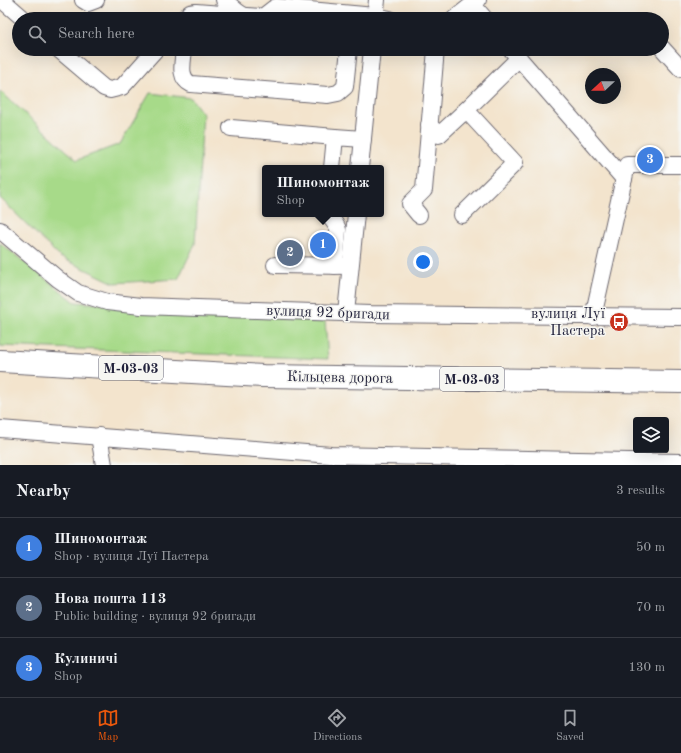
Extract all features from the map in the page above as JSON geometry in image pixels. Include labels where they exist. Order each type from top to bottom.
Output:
[{"type":"highway","name":"Кільцева дорога","points":[[0,361],[262,376],[681,382]]},
{"type":"street","points":[[2,0],[16,12]]},
{"type":"street","points":[[83,0],[88,3],[96,0]]},
{"type":"street","points":[[224,0],[239,12]]},
{"type":"street","points":[[463,12],[476,2],[481,12]]},
{"type":"street","points":[[269,12],[276,7],[318,12]]},
{"type":"street","points":[[66,56],[104,88],[110,90],[122,87],[150,56]]},
{"type":"street","points":[[183,56],[182,75],[187,82],[191,84],[328,95],[338,94],[345,87],[348,56]]},
{"type":"street","points":[[360,165],[371,56]]},
{"type":"street","points":[[419,215],[410,204],[424,190],[435,56]]},
{"type":"street","points":[[430,125],[439,135],[466,110],[512,56]]},
{"type":"street","points":[[518,56],[624,179]]},
{"type":"street","points":[[669,56],[681,69]]},
{"type":"street","points":[[462,215],[515,163],[466,110]]},
{"type":"street","points":[[231,128],[363,139]]},
{"type":"street","points":[[332,165],[335,137]]},
{"type":"street","points":[[593,317],[627,166],[681,165]]},
{"type":"street","points":[[330,217],[338,230],[343,266],[346,313]]},
{"type":"street","points":[[343,266],[355,217]]},
{"type":"street","name":"вулиця 92 бригади","points":[[0,230],[58,279],[78,293],[107,302],[141,306],[346,313],[681,317]]},
{"type":"street","points":[[275,264],[343,266]]},
{"type":"street","points":[[0,430],[100,436],[330,460],[590,463],[681,462]]},
{"type":"street","points":[[100,436],[104,465]]},
{"type":"green space","points":[[0,91],[77,160],[120,144],[150,93],[191,98],[203,114],[195,244],[178,279],[114,283],[60,257],[0,198]]},
{"type":"green space","points":[[0,243],[75,302],[325,321],[328,359],[0,346]]},
{"type":"place","name":"Кулиничі","points":[[650,160]]},
{"type":"place","name":"Шиномонтаж","points":[[323,245]]},
{"type":"place","name":"Нова пошта 113","points":[[290,253]]},
{"type":"place","name":"вулиця Луї Пастера","points":[[619,322]]}]
